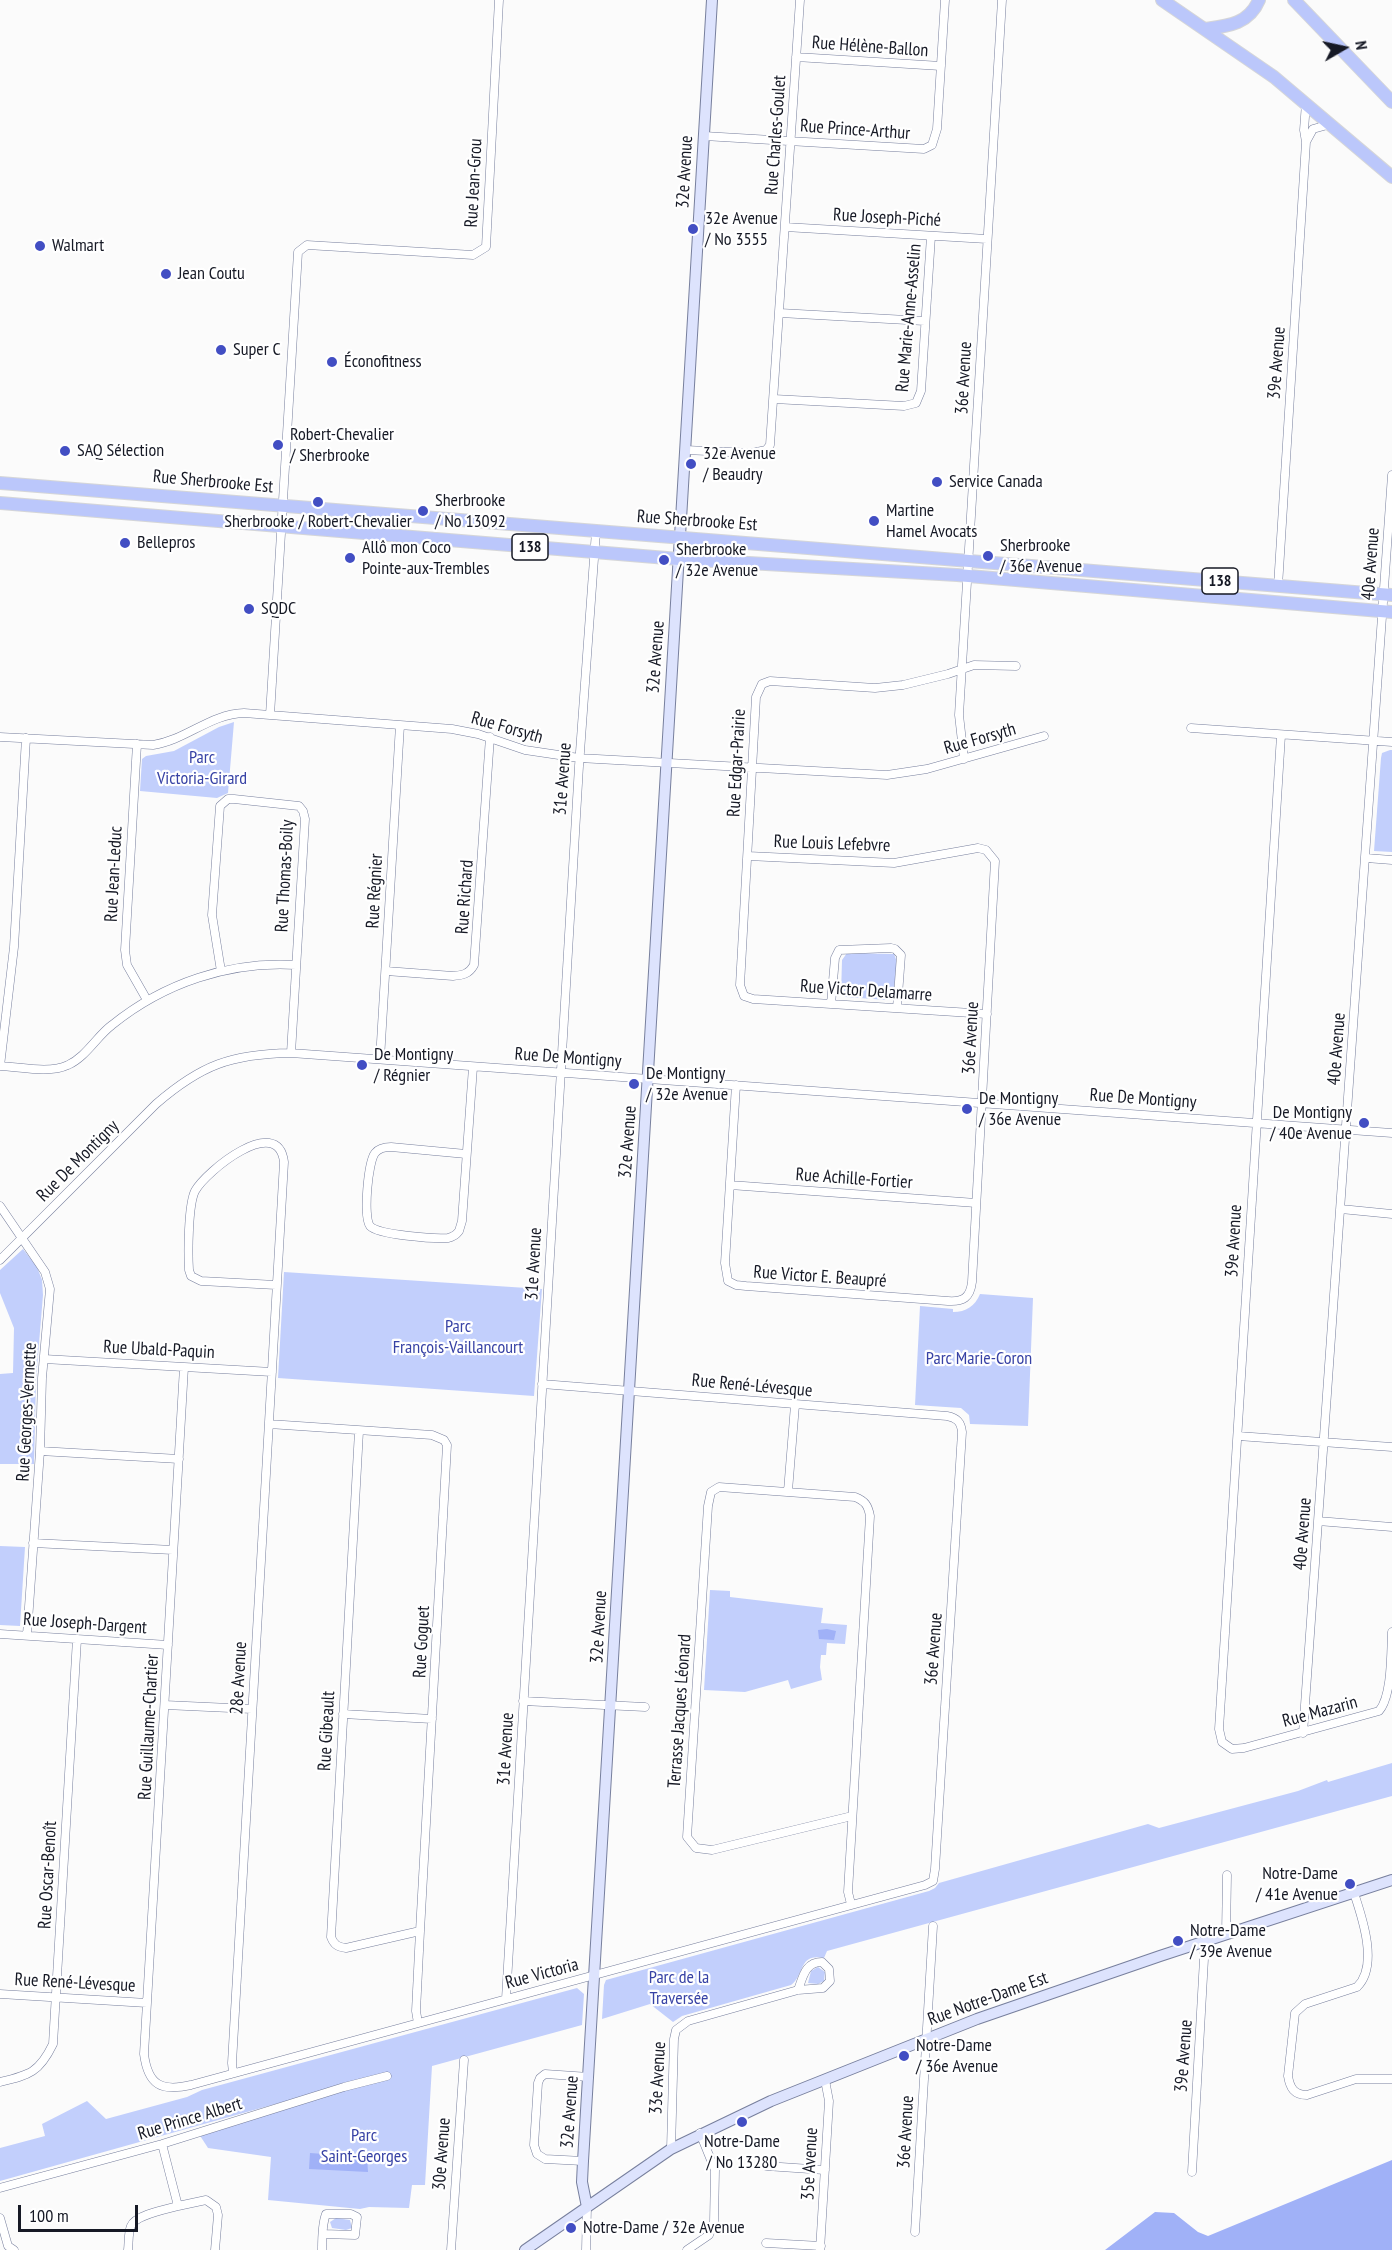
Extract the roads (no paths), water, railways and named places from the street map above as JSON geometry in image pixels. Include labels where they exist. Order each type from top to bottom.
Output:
[{"type":"main road","points":[[1162,0],[1274,77],[1392,177]]},
{"type":"main road","points":[[1205,29],[1238,23],[1254,10],[1259,0]]},
{"type":"main road","points":[[1294,0],[1392,102]]},
{"type":"main road","name":"Rue Sherbrooke Est","points":[[0,483],[1388,595]]},
{"type":"main road","points":[[51,507],[70,489]]},
{"type":"main road","points":[[166,516],[178,497]]},
{"type":"main road","name":"138","points":[[0,503],[679,559],[968,577],[1387,612]]},
{"type":"main road","points":[[380,535],[382,514]]},
{"type":"main road","points":[[466,541],[470,520]]},
{"type":"street","name":"Rue Jean-Grou","points":[[282,506],[298,252],[307,245],[473,255],[486,247],[499,0]]},
{"type":"street","name":"32e Avenue","points":[[586,2250],[587,2207],[582,2182],[583,2161],[712,0]]},
{"type":"street","name":"Rue Charles-Goulet","points":[[686,450],[752,453],[766,450],[771,439],[800,0]]},
{"type":"street","points":[[941,66],[945,0]]},
{"type":"street","name":"36e Avenue","points":[[964,759],[959,716],[1002,0]]},
{"type":"street","name":"Rue Hélène-Ballon","points":[[796,57],[941,66]]},
{"type":"street","name":"Rue Prince-Arthur","points":[[704,136],[924,149],[932,145],[937,129],[941,66]]},
{"type":"street","name":"39e Avenue","points":[[1278,586],[1306,142],[1306,103]]},
{"type":"street","points":[[1306,142],[1313,129],[1331,124]]},
{"type":"street","name":"Rue Joseph-Piché","points":[[785,227],[987,239]]},
{"type":"street","name":"Rue Marie-Anne-Asselin","points":[[774,399],[904,406],[916,403],[921,391],[931,236]]},
{"type":"street","points":[[780,313],[925,321]]},
{"type":"street","name":"40e Avenue","points":[[1303,1733],[1373,740],[1387,612],[1392,475]]},
{"type":"street","points":[[270,715],[283,527],[282,506]]},
{"type":"street","name":"31e Avenue","points":[[506,1999],[579,758],[596,531]]},
{"type":"street","name":"Rue Edgar-Prairie","points":[[744,996],[740,985],[756,697],[759,687],[765,682],[875,688],[903,685],[948,674],[974,664],[1016,666]]},
{"type":"street","name":"Rue Forsyth","points":[[0,737],[153,745],[175,740],[210,720],[230,713],[400,724],[465,731],[537,753],[579,758],[887,775],[927,769],[1044,736]]},
{"type":"street","name":"Rue Régnier","points":[[380,1059],[400,724]]},
{"type":"street","points":[[1191,728],[1392,742]]},
{"type":"street","name":"39e Avenue","points":[[1226,1746],[1222,1742],[1219,1729],[1281,735]]},
{"type":"street","name":"Rue Richard","points":[[386,971],[453,976],[471,971],[474,965],[490,737]]},
{"type":"street","points":[[26,738],[14,947],[0,1066],[46,1069],[69,1065],[79,1058],[110,1026],[147,1000],[176,985],[221,970],[265,964],[296,965]]},
{"type":"street","name":"Rue Jean-Leduc","points":[[137,744],[125,950],[127,965],[147,1000]]},
{"type":"street","name":"Rue Thomas-Boily","points":[[221,970],[212,915],[219,813],[224,802],[234,799],[299,806],[305,819],[291,1053]]},
{"type":"street","name":"Rue Louis Lefebvre","points":[[748,856],[885,863],[969,849],[986,850]]},
{"type":"street","name":"36e Avenue","points":[[963,1300],[971,1291],[972,1282],[995,868],[994,861],[986,850]]},
{"type":"street","points":[[1366,858],[1392,860]]},
{"type":"street","points":[[831,1004],[835,958],[839,950],[891,948],[899,951],[902,959],[897,1008]]},
{"type":"street","name":"Rue Victor Delamarre","points":[[744,996],[753,999],[987,1014]]},
{"type":"street","name":"Rue De Montigny","points":[[0,1260],[156,1104],[178,1085],[224,1061],[266,1053],[648,1078],[1392,1133]]},
{"type":"street","points":[[466,1154],[392,1148],[375,1152],[371,1164],[366,1210],[368,1224],[374,1230],[384,1232],[445,1238],[456,1236],[462,1221],[473,1067]]},
{"type":"street","name":"Rue Victor E. Beaupré","points":[[736,1085],[725,1272],[728,1281],[736,1285],[948,1301],[963,1300]]},
{"type":"street","name":"28e Avenue","points":[[233,2073],[284,1162],[281,1151],[276,1146],[262,1143],[231,1155],[196,1189],[191,1206],[189,1270],[191,1276],[201,1281],[276,1285]]},
{"type":"street","name":"Rue Achille-Fortier","points":[[730,1185],[976,1203]]},
{"type":"street","name":"Rue Georges-Vermette","points":[[0,1206],[45,1272],[50,1289],[27,1635]]},
{"type":"street","points":[[1341,1209],[1392,1214]]},
{"type":"street","name":"Rue Ubald-Paquin","points":[[44,1359],[272,1372]]},
{"type":"street","name":"Rue Guillaume-Chartier","points":[[157,2084],[150,2077],[144,2054],[184,1367]]},
{"type":"street","name":"Rue René-Lévesque","points":[[543,1384],[947,1416],[958,1420]]},
{"type":"street","points":[[788,1491],[795,1405]]},
{"type":"street","name":"36e Avenue","points":[[933,1881],[962,1432],[958,1420]]},
{"type":"street","name":"Rue Goguet","points":[[269,1424],[432,1435],[444,1440],[447,1445],[420,1931],[416,2011],[418,2023]]},
{"type":"street","name":"Rue Gibeault","points":[[359,1431],[331,1937],[338,1947],[346,1948],[420,1931]]},
{"type":"street","points":[[1238,1436],[1392,1447]]},
{"type":"street","points":[[40,1450],[179,1459]]},
{"type":"street","name":"Terrasse Jacques Léonard","points":[[851,1904],[848,1892],[870,1516],[868,1507],[864,1500],[855,1497],[727,1486],[714,1489],[709,1498],[687,1837],[696,1848],[712,1850],[852,1816]]},
{"type":"street","points":[[1318,1521],[1392,1527]]},
{"type":"street","points":[[33,1544],[173,1550]]},
{"type":"street","name":"Rue Mazarin","points":[[1226,1746],[1232,1749],[1244,1748],[1372,1714],[1384,1706],[1388,1692],[1392,1632]]},
{"type":"street","name":"Rue Joseph-Dargent","points":[[0,1634],[168,1645]]},
{"type":"street","name":"Rue Oscar-Benoît","points":[[0,2082],[28,2075],[46,2058],[52,2044],[77,1639]]},
{"type":"street","points":[[524,1701],[645,1707]]},
{"type":"street","points":[[165,1705],[252,1709]]},
{"type":"street","points":[[343,1714],[432,1719]]},
{"type":"street","points":[[1226,1934],[1227,1875]]},
{"type":"street","name":"Rue Notre-Dame Est","points":[[525,2250],[671,2149],[700,2133],[771,2101],[1026,2002],[1392,1880]]},
{"type":"street","name":"Rue Victoria","points":[[157,2084],[166,2088],[180,2088],[933,1881]]},
{"type":"street","points":[[1354,1893],[1367,1935],[1365,1974],[1362,1983],[1357,1987],[1305,2004],[1295,2013],[1289,2085],[1294,2092],[1301,2095],[1315,2093],[1356,2079],[1392,2079]]},
{"type":"street","name":"36e Avenue","points":[[915,2232],[933,1926]]},
{"type":"street","name":"39e Avenue","points":[[1192,2172],[1205,1941]]},
{"type":"street","name":"33e Avenue","points":[[671,2149],[676,2030],[688,2021],[798,1990],[823,1988],[830,1981],[829,1968],[822,1962],[808,1966],[798,1990]]},
{"type":"street","name":"Rue René-Lévesque","points":[[0,1994],[147,2003]]},
{"type":"street","name":"30e Avenue","points":[[451,2250],[464,2060]]},
{"type":"street","points":[[583,2161],[545,2159],[537,2154],[534,2145],[538,2083],[545,2074],[589,2077]]},
{"type":"street","name":"Rue Prince Albert","points":[[0,2188],[162,2144],[387,2076]]},
{"type":"street","name":"35e Avenue","points":[[820,2248],[829,2101],[825,2080]]},
{"type":"street","points":[[687,2250],[709,2235],[714,2222],[715,2169],[700,2133]]},
{"type":"street","points":[[162,2144],[178,2206]]},
{"type":"street","points":[[766,2166],[825,2170]]},
{"type":"street","points":[[128,2250],[129,2232],[133,2222],[141,2217],[202,2200],[214,2204],[218,2215],[215,2250]]},
{"type":"street","points":[[322,2250],[323,2234],[326,2214],[330,2212],[356,2215],[355,2235],[323,2234]]},
{"type":"street","points":[[0,2218],[9,2249]]},
{"type":"street","points":[[766,2243],[820,2248]]},
{"type":"place","name":"32e Avenue / No 3555","points":[[693,229]]},
{"type":"place","name":"Walmart","points":[[40,246]]},
{"type":"place","name":"Jean Coutu","points":[[166,274]]},
{"type":"place","name":"Super C","points":[[221,350]]},
{"type":"place","name":"Éconofitness","points":[[332,362]]},
{"type":"place","name":"Robert-Chevalier / Sherbrooke","points":[[278,445]]},
{"type":"place","name":"SAQ Sélection","points":[[65,451]]},
{"type":"place","name":"32e Avenue / Beaudry","points":[[691,464]]},
{"type":"place","name":"Service Canada","points":[[937,482]]},
{"type":"place","name":"Sherbrooke / Robert-Chevalier","points":[[318,502]]},
{"type":"place","name":"Sherbrooke / No 13092","points":[[423,511]]},
{"type":"place","name":"Martine Hamel Avocats","points":[[874,521]]},
{"type":"place","name":"Bellepros","points":[[125,543]]},
{"type":"place","name":"Sherbrooke / 36e Avenue","points":[[988,556]]},
{"type":"place","name":"Allô mon Coco Pointe-aux-Trembles","points":[[350,558]]},
{"type":"place","name":"Sherbrooke / 32e Avenue","points":[[664,560]]},
{"type":"place","name":"SQDC","points":[[249,609]]},
{"type":"place","name":"De Montigny / Régnier","points":[[362,1065]]},
{"type":"place","name":"De Montigny / 32e Avenue","points":[[634,1084]]},
{"type":"place","name":"De Montigny / 36e Avenue","points":[[967,1109]]},
{"type":"place","name":"De Montigny / 40e Avenue","points":[[1364,1123]]},
{"type":"place","name":"Notre-Dame / 41e Avenue","points":[[1350,1884]]},
{"type":"place","name":"Notre-Dame / 39e Avenue","points":[[1178,1941]]},
{"type":"place","name":"Notre-Dame / 36e Avenue","points":[[904,2056]]},
{"type":"place","name":"Notre-Dame / No 13280","points":[[742,2122]]},
{"type":"place","name":"Notre-Dame / 32e Avenue","points":[[571,2228]]},
{"type":"park label","name":"Parc Victoria-Girard","points":[[202,768]]},
{"type":"park label","name":"Parc François-Vaillancourt","points":[[458,1337]]},
{"type":"park label","name":"Parc Marie-Coron","points":[[979,1359]]},
{"type":"park label","name":"Parc de la Traversée","points":[[679,1988]]},
{"type":"park label","name":"Parc Saint-Georges","points":[[364,2146]]}]
